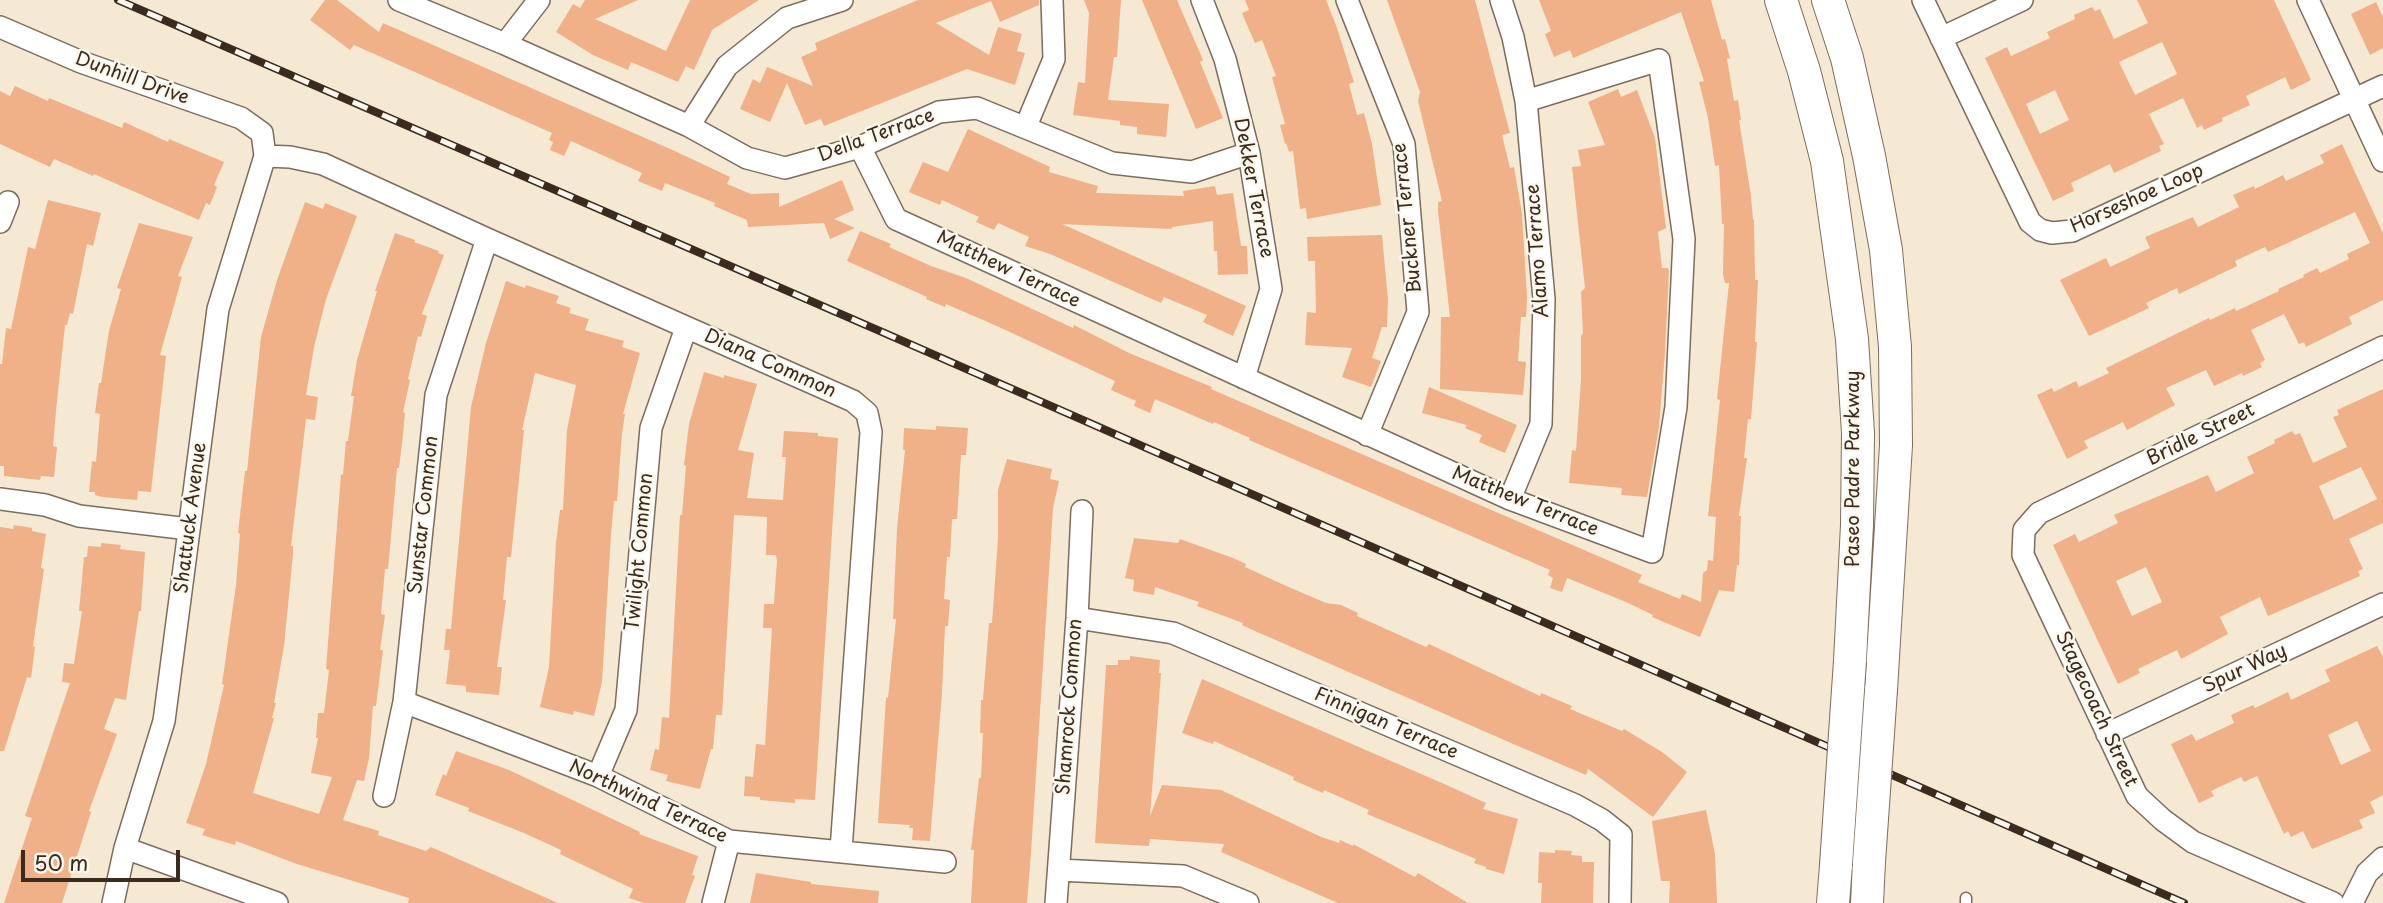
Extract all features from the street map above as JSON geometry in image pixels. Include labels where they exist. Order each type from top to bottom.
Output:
[{"type":"main road","name":"Paseo Padre Parkway","points":[[1781,0],[1804,71],[1827,161],[1852,339],[1858,433],[1857,525],[1850,661],[1833,903]]},
{"type":"main road","name":"Paseo Padre Parkway","points":[[1828,0],[1847,58],[1870,156],[1886,250],[1895,347],[1896,445],[1867,903]]},
{"type":"street","name":"Della Terrace","points":[[399,0],[689,126],[747,158],[785,168],[860,146],[939,112],[977,108],[1112,163],[1192,172],[1249,153]]},
{"type":"street","points":[[505,44],[539,0]]},
{"type":"street","points":[[689,126],[727,66],[787,18],[842,0]]},
{"type":"street","points":[[1026,127],[1054,59],[1052,0]]},
{"type":"street","name":"Dekker Terrace","points":[[1202,0],[1225,60],[1249,153],[1271,289],[1244,378]]},
{"type":"street","name":"Buckner Terrace","points":[[1347,0],[1404,144],[1418,312],[1367,435]]},
{"type":"street","name":"Alamo Terrace","points":[[1502,0],[1513,37],[1526,102],[1544,299],[1541,424],[1510,499]]},
{"type":"street","name":"Horseshoe Loop","points":[[1923,0],[2030,222],[2040,230],[2052,233],[2072,231],[2383,86]]},
{"type":"street","points":[[1941,38],[2022,0]]},
{"type":"street","points":[[2308,0],[2383,161]]},
{"type":"street","name":"Dunhill Drive","points":[[0,27],[81,62],[241,118],[262,133]]},
{"type":"street","name":"Matthew Terrace","points":[[860,146],[896,219],[1510,499],[1652,552],[1676,407],[1684,239],[1659,60],[1526,102]]},
{"type":"street","name":"Shattuck Avenue","points":[[113,903],[125,848],[164,721],[218,309],[265,156],[262,133]]},
{"type":"street","name":"Diana Common","points":[[265,156],[323,163],[486,239],[853,401],[867,414],[871,432],[841,850]]},
{"type":"street","points":[[0,222],[8,202]]},
{"type":"street","name":"Sunstar Common","points":[[384,796],[404,702],[436,395],[486,239]]},
{"type":"street","name":"Twilight Common","points":[[598,776],[626,710],[651,428],[686,328]]},
{"type":"street","name":"Bridle Street","points":[[2024,530],[2039,513],[2383,347]]},
{"type":"street","points":[[0,499],[45,505],[79,516],[189,529]]},
{"type":"street","name":"Shamrock Common","points":[[1056,903],[1082,511]]},
{"type":"street","name":"Stagecoach Street","points":[[2024,530],[2023,555],[2137,796],[2193,842],[2333,903]]},
{"type":"street","name":"Spur Way","points":[[2107,734],[2383,604]]},
{"type":"street","name":"Finnigan Terrace","points":[[1077,618],[1173,633],[1593,815],[1621,835],[1620,903]]},
{"type":"street","name":"Northwind Terrace","points":[[404,702],[598,776],[729,841],[945,862]]},
{"type":"street","points":[[713,903],[729,841]]},
{"type":"street","points":[[125,848],[277,903]]},
{"type":"street","points":[[2352,903],[2367,873],[2383,858]]},
{"type":"street","points":[[1059,870],[1182,876],[1248,903]]},
{"type":"building","points":[[325,0],[337,0],[379,32],[383,23],[677,152],[730,177],[727,184],[751,194],[779,193],[779,207],[842,180],[854,210],[834,219],[855,228],[830,239],[824,223],[748,227],[747,220],[714,206],[715,203],[665,183],[662,191],[638,181],[642,173],[571,141],[564,156],[550,150],[553,142],[549,140],[552,133],[354,45],[350,50],[310,20]]},
{"type":"building","points":[[585,0],[638,0],[595,19],[666,51],[690,0],[759,0],[712,30],[694,70],[686,66],[678,82],[631,62],[628,70],[593,55],[556,32],[573,4],[580,8]]},
{"type":"building","points":[[918,0],[1039,0],[1039,5],[1000,22],[991,1],[936,23],[989,55],[998,27],[1022,34],[1017,51],[1025,53],[1015,85],[967,69],[824,126],[821,119],[805,125],[787,83],[770,122],[740,109],[753,79],[760,83],[767,67],[813,86],[801,57],[817,50],[815,43]]},
{"type":"building","points":[[1084,0],[1121,0],[1117,57],[1114,57],[1108,100],[1169,104],[1166,137],[1137,134],[1137,127],[1120,125],[1120,121],[1073,115],[1078,82],[1085,83],[1089,13]]},
{"type":"building","points":[[1142,0],[1177,0],[1203,60],[1200,62],[1223,118],[1196,129]]},
{"type":"building","points":[[1245,0],[1326,0],[1354,82],[1349,84],[1357,115],[1364,113],[1372,144],[1381,205],[1307,219],[1306,208],[1300,209],[1293,151],[1289,152],[1285,144],[1280,125],[1285,124],[1272,77],[1276,76],[1262,40],[1255,43],[1242,13],[1249,10]]},
{"type":"building","points":[[1387,0],[1475,0],[1510,133],[1502,135],[1510,168],[1514,167],[1522,214],[1527,297],[1526,317],[1521,317],[1518,361],[1526,362],[1523,395],[1440,389],[1441,317],[1450,317],[1438,211],[1438,202],[1442,201],[1418,101],[1420,92]]},
{"type":"building","points":[[1539,0],[1711,0],[1730,58],[1727,59],[1734,101],[1738,100],[1754,219],[1755,280],[1758,280],[1757,342],[1739,516],[1739,565],[1734,592],[1719,590],[1700,637],[1567,578],[1562,592],[1550,588],[1553,578],[1548,575],[1550,570],[1249,440],[1250,438],[1214,422],[1213,424],[1155,399],[1150,413],[1134,406],[1136,401],[1111,390],[1115,381],[946,304],[945,307],[926,299],[927,297],[847,261],[860,231],[931,266],[966,278],[1073,328],[1074,325],[1129,353],[1642,575],[1638,582],[1680,599],[1682,594],[1701,602],[1703,573],[1707,570],[1708,560],[1713,561],[1716,517],[1708,516],[1729,283],[1725,283],[1723,274],[1724,224],[1719,165],[1715,166],[1708,118],[1699,82],[1704,81],[1681,12],[1573,58],[1570,50],[1554,57],[1545,34],[1551,31]]},
{"type":"building","points":[[2137,0],[2274,0],[2311,80],[2291,90],[2285,77],[2246,96],[2250,105],[2204,130],[2202,125],[2197,128],[2183,98],[2149,114],[2164,144],[2159,146],[2161,151],[2114,173],[2110,164],[2071,183],[2074,191],[2053,201],[1985,58],[2007,47],[2011,56],[2050,38],[2047,32],[2075,19],[2074,15],[2092,7],[2095,11],[2100,9],[2114,39],[2148,23]],"holes":[[[2162,42],[2177,74],[2135,95],[2119,62]],[[2055,90],[2069,120],[2040,134],[2026,104]]]},
{"type":"building","points":[[2376,2],[2383,17],[2383,48],[2370,55],[2351,14]]},
{"type":"building","points":[[15,86],[122,128],[124,122],[168,142],[169,139],[224,162],[214,185],[217,187],[210,205],[206,203],[199,220],[94,174],[93,176],[54,159],[50,167],[0,144],[0,91],[10,96]]},
{"type":"building","points":[[1618,89],[1621,97],[1637,90],[1655,138],[1666,228],[1658,232],[1662,268],[1668,268],[1669,271],[1665,352],[1659,427],[1647,497],[1621,495],[1622,488],[1569,483],[1572,450],[1576,451],[1583,333],[1581,292],[1585,288],[1572,167],[1581,166],[1578,150],[1605,145],[1588,102]]},
{"type":"building","points":[[968,129],[1050,167],[1049,172],[1098,186],[1096,193],[1184,196],[1183,191],[1215,186],[1217,195],[1233,193],[1241,246],[1247,246],[1248,274],[1218,275],[1213,221],[1172,229],[1062,224],[1246,306],[1233,336],[1203,322],[1207,315],[1164,297],[1161,303],[1050,254],[1025,246],[1029,237],[998,223],[994,230],[976,222],[979,217],[942,200],[940,205],[909,192],[923,162],[948,172]]},
{"type":"building","points":[[2342,144],[2383,233],[2383,300],[2349,317],[2352,324],[2306,347],[2304,342],[2299,344],[2284,314],[2251,330],[2265,360],[2260,363],[2262,367],[2214,386],[2206,370],[2166,388],[2175,405],[2127,430],[2123,422],[2084,441],[2088,448],[2067,459],[2037,395],[2052,388],[2054,392],[2076,381],[2079,387],[2109,373],[2106,368],[2209,318],[2210,320],[2235,308],[2236,311],[2279,291],[2278,289],[2317,268],[2320,273],[2349,259],[2347,254],[2370,243],[2355,212],[2268,252],[2265,247],[2235,261],[2237,266],[2179,294],[2177,288],[2146,303],[2149,308],[2089,336],[2060,280],[2106,258],[2110,267],[2150,248],[2145,237],[2193,217],[2198,227],[2239,207],[2233,195],[2254,186],[2255,189],[2283,175],[2286,181],[2324,163],[2320,155]]},
{"type":"building","points":[[48,200],[101,213],[93,246],[87,244],[73,314],[70,313],[65,325],[53,446],[57,447],[54,477],[41,476],[40,480],[4,476],[4,466],[0,466],[0,364],[6,328],[11,329],[28,247],[35,249]]},
{"type":"building","points":[[305,202],[323,209],[325,203],[357,216],[326,299],[314,347],[306,395],[318,397],[315,420],[306,419],[291,546],[293,554],[284,646],[274,718],[253,793],[319,814],[332,777],[311,773],[318,738],[318,713],[324,713],[329,670],[326,669],[341,474],[343,475],[348,441],[357,360],[375,291],[395,233],[444,255],[422,314],[427,316],[421,337],[418,336],[403,412],[403,435],[381,614],[385,615],[380,650],[383,650],[376,706],[373,706],[369,758],[364,781],[357,780],[343,820],[379,831],[378,835],[426,851],[431,847],[558,903],[408,903],[409,898],[297,864],[236,841],[235,845],[202,835],[205,829],[186,823],[206,764],[224,685],[222,684],[236,585],[238,533],[261,337],[277,280]]},
{"type":"building","points":[[139,223],[193,237],[178,276],[182,277],[160,355],[166,356],[151,492],[138,491],[137,500],[102,497],[95,495],[95,492],[89,492],[92,461],[96,462],[100,414],[95,413],[99,383],[109,331],[121,289],[117,288]]},
{"type":"building","points":[[1382,235],[1388,300],[1387,327],[1382,327],[1372,358],[1381,361],[1371,387],[1342,377],[1352,348],[1305,345],[1307,312],[1316,313],[1315,261],[1308,261],[1307,237]]},
{"type":"building","points":[[506,281],[559,296],[556,303],[571,308],[569,313],[589,319],[585,330],[624,341],[622,347],[640,353],[623,414],[617,501],[614,501],[611,535],[602,682],[594,716],[574,711],[573,715],[540,707],[549,667],[556,543],[560,510],[563,510],[567,430],[576,385],[535,373],[522,430],[511,557],[507,557],[503,600],[506,600],[497,667],[502,667],[499,695],[466,692],[466,686],[446,684],[450,650],[444,650],[446,629],[451,629],[471,407],[486,343]]},
{"type":"building","points":[[704,372],[757,384],[738,450],[754,453],[747,498],[783,500],[786,457],[782,457],[784,431],[818,433],[818,436],[838,438],[815,800],[795,799],[795,803],[744,796],[745,776],[753,777],[756,744],[765,745],[772,628],[763,628],[764,604],[774,604],[777,561],[776,555],[766,555],[767,517],[734,515],[722,715],[716,715],[713,749],[700,789],[666,781],[668,775],[650,770],[655,749],[659,750],[662,717],[669,718],[684,465],[689,424]]},
{"type":"building","points":[[1429,387],[1517,425],[1505,453],[1479,442],[1482,435],[1465,428],[1467,425],[1422,413]]},
{"type":"building","points":[[2383,389],[2383,523],[2349,539],[2363,569],[2358,571],[2360,576],[2268,616],[2260,597],[2220,617],[2228,634],[2181,659],[2177,650],[2138,669],[2140,673],[2118,684],[2053,545],[2075,534],[2079,542],[2118,523],[2114,515],[2208,475],[2216,492],[2254,473],[2247,457],[2292,431],[2295,435],[2300,433],[2313,463],[2347,447],[2333,417],[2339,415],[2337,410]],"holes":[[[2361,467],[2377,499],[2334,520],[2319,486]],[[2146,567],[2162,602],[2132,616],[2116,581]]]},
{"type":"building","points":[[936,426],[968,428],[966,455],[961,455],[957,519],[952,519],[950,557],[947,557],[944,599],[950,600],[948,626],[945,626],[930,841],[912,840],[913,828],[909,828],[910,825],[878,823],[886,697],[888,698],[896,619],[893,619],[897,528],[905,450],[904,428],[936,430]]},
{"type":"building","points":[[1007,459],[1052,469],[1050,479],[1059,481],[1053,508],[1027,903],[971,903],[974,850],[971,850],[981,778],[981,700],[989,623],[992,623],[998,538],[998,490]]},
{"type":"building","points":[[14,525],[46,534],[41,568],[44,569],[31,678],[27,677],[4,751],[0,751],[0,527],[13,529]]},
{"type":"building","points":[[1134,538],[1178,543],[1180,539],[1233,558],[1246,564],[1245,567],[1284,585],[1326,603],[1341,605],[1358,613],[1357,616],[1426,647],[1429,644],[1540,696],[1541,693],[1572,706],[1570,709],[1622,731],[1624,729],[1662,752],[1687,772],[1653,817],[1588,769],[1586,775],[1511,743],[1255,631],[1242,625],[1243,623],[1197,606],[1199,602],[1155,587],[1154,595],[1133,591],[1134,580],[1125,578]]},
{"type":"building","points":[[101,543],[145,552],[141,611],[126,700],[115,698],[104,729],[117,734],[89,811],[91,812],[62,903],[4,903],[32,818],[25,816],[70,683],[62,682],[64,663],[74,664],[82,611],[79,611],[84,557],[87,557],[88,546],[101,547]]},
{"type":"building","points":[[2377,646],[2383,657],[2383,795],[2370,802],[2375,813],[2359,820],[2363,828],[2312,849],[2303,831],[2291,837],[2288,831],[2284,834],[2257,776],[2244,782],[2241,777],[2211,791],[2214,796],[2199,803],[2171,744],[2192,734],[2196,741],[2234,723],[2231,715],[2253,705],[2255,708],[2288,692],[2291,700],[2330,681],[2325,670]],"holes":[[[2357,721],[2371,751],[2341,765],[2328,735]]]},
{"type":"building","points":[[1130,656],[1160,660],[1150,816],[1162,785],[1221,790],[1319,836],[1339,843],[1340,840],[1353,844],[1415,877],[1418,873],[1468,903],[1338,903],[1221,852],[1224,844],[1150,839],[1149,846],[1095,843],[1106,665],[1118,665],[1118,660],[1130,660]]},
{"type":"building","points":[[1202,679],[1486,803],[1483,809],[1518,819],[1504,874],[1486,869],[1474,863],[1476,859],[1367,814],[1369,810],[1293,780],[1294,777],[1214,741],[1213,744],[1182,733]]},
{"type":"building","points":[[456,751],[509,770],[640,832],[639,834],[698,856],[692,875],[695,876],[685,903],[644,903],[629,898],[633,889],[560,854],[561,850],[435,795]]},
{"type":"building","points":[[1706,810],[1715,854],[1717,903],[1669,903],[1670,881],[1661,881],[1652,821]]},
{"type":"building","points":[[1555,850],[1572,851],[1571,855],[1582,856],[1582,862],[1594,862],[1593,903],[1541,903],[1542,883],[1538,883],[1539,852],[1555,853]]},
{"type":"building","points":[[756,873],[811,884],[879,891],[878,903],[750,903]]},
{"type":"railway","points":[[118,0],[2184,903]]}]
